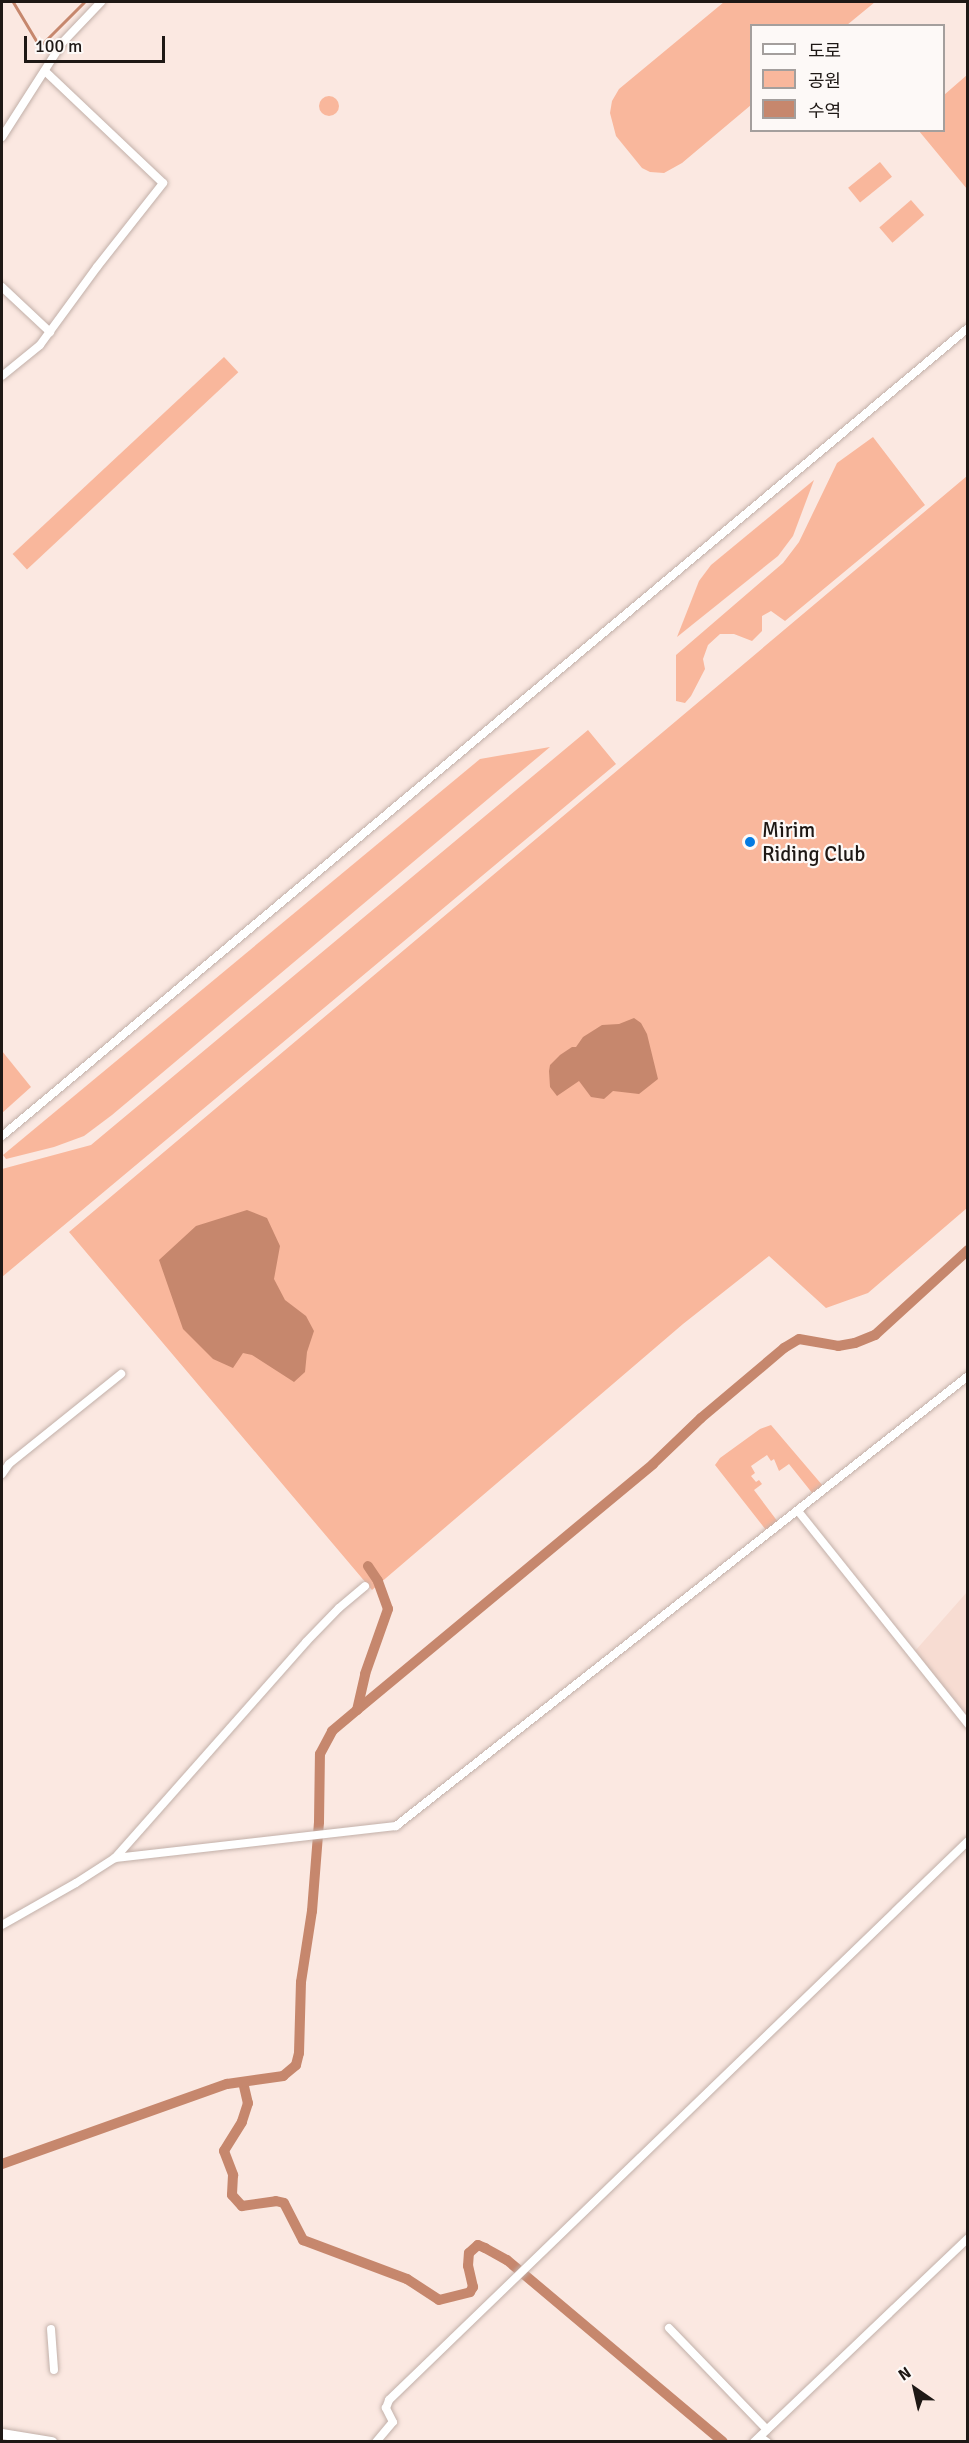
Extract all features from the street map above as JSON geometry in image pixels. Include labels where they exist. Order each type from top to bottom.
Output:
[{"type":"street","points":[[2,137],[62,43],[101,2]]},
{"type":"street","points":[[2,376],[40,345],[164,183],[45,71]]},
{"type":"street","points":[[2,287],[50,332]]},
{"type":"street","points":[[2,1136],[968,328]]},
{"type":"street","points":[[2,1474],[9,1464],[121,1374]]},
{"type":"street","points":[[115,1858],[396,1826],[674,1605],[798,1511],[968,1376]]},
{"type":"street","points":[[798,1511],[968,1724]]},
{"type":"street","points":[[2,1925],[115,1858],[306,1642],[339,1608],[365,1586]]},
{"type":"street","points":[[376,2442],[393,2422],[386,2408],[389,2400],[968,1841]]},
{"type":"street","points":[[760,2440],[767,2430],[968,2238]]},
{"type":"street","points":[[669,2328],[767,2430]]},
{"type":"street","points":[[51,2329],[54,2370]]},
{"type":"street","points":[[2,2434],[52,2442]]},
{"type":"shaded area","points":[[967,1592],[967,1717],[915,1651]]},
{"type":"green space","points":[[724,2],[875,2],[848,24],[750,24],[750,106],[682,163],[664,173],[650,172],[642,168],[616,136],[610,113],[612,101],[619,89]]},
{"type":"green space","points":[[967,75],[967,189],[920,132],[945,132],[945,94]]},
{"type":"green space","points":[[325,96],[333,96],[339,102],[339,110],[333,116],[325,116],[319,110],[319,102]]},
{"type":"green space","points":[[880,162],[892,177],[860,203],[848,188]]},
{"type":"green space","points":[[911,200],[924,215],[892,243],[879,228]]},
{"type":"green space","points":[[224,357],[238,372],[27,569],[13,554]]},
{"type":"green space","points":[[873,437],[925,505],[785,621],[771,611],[762,616],[762,631],[752,641],[734,634],[720,634],[708,645],[703,659],[705,669],[691,696],[685,703],[676,701],[676,655],[783,563],[799,542],[837,463]]},
{"type":"green space","name":"Mirim Riding Club","points":[[967,476],[967,1208],[868,1293],[826,1308],[769,1256],[683,1324],[372,1590],[69,1232]]},
{"type":"green space","points":[[814,480],[793,536],[778,556],[677,637],[699,581],[711,565]]},
{"type":"green space","points":[[588,730],[616,764],[2,1277],[2,1169],[91,1145]]},
{"type":"green space","points":[[550,747],[112,1115],[84,1136],[54,1147],[6,1159],[3,1155],[480,759]]},
{"type":"green space","points":[[2,1051],[31,1087],[2,1113]]},
{"type":"green space","points":[[771,1425],[823,1486],[813,1494],[789,1464],[779,1471],[774,1459],[771,1461],[767,1455],[751,1466],[755,1473],[751,1476],[756,1482],[759,1480],[762,1484],[754,1490],[778,1522],[766,1530],[715,1465],[720,1458],[760,1429]]},
{"type":"water","points":[[634,1018],[641,1023],[647,1034],[658,1079],[639,1094],[613,1091],[604,1099],[591,1097],[579,1081],[557,1096],[550,1087],[550,1065],[560,1055],[576,1047],[583,1037],[602,1025],[619,1024]]},
{"type":"water","points":[[247,1210],[267,1218],[280,1246],[274,1279],[285,1300],[306,1316],[314,1331],[307,1352],[305,1372],[294,1382],[252,1355],[243,1353],[233,1368],[213,1359],[183,1329],[159,1260],[196,1226]]},
{"type":"waterway","points":[[13,2],[38,44],[43,43],[84,2]]},
{"type":"waterway","points":[[357,1710],[653,1464],[701,1418],[784,1348],[799,1339],[838,1346],[855,1343],[875,1335],[968,1250]]},
{"type":"waterway","points":[[2,2164],[227,2084],[283,2076],[296,2065],[299,2053],[301,1982],[312,1911],[319,1822],[320,1754],[332,1731],[357,1710],[365,1674],[388,1609],[378,1581],[368,1566]]},
{"type":"waterway","points":[[243,2082],[248,2103],[242,2122],[224,2151],[233,2175],[232,2195],[242,2206],[276,2201],[284,2203],[303,2240],[407,2279],[439,2300],[470,2292],[473,2287],[468,2266],[469,2253],[478,2245],[485,2248],[507,2260],[723,2442]]},
{"type":"place","name":"Mirim Riding Club","points":[[750,842]]}]
